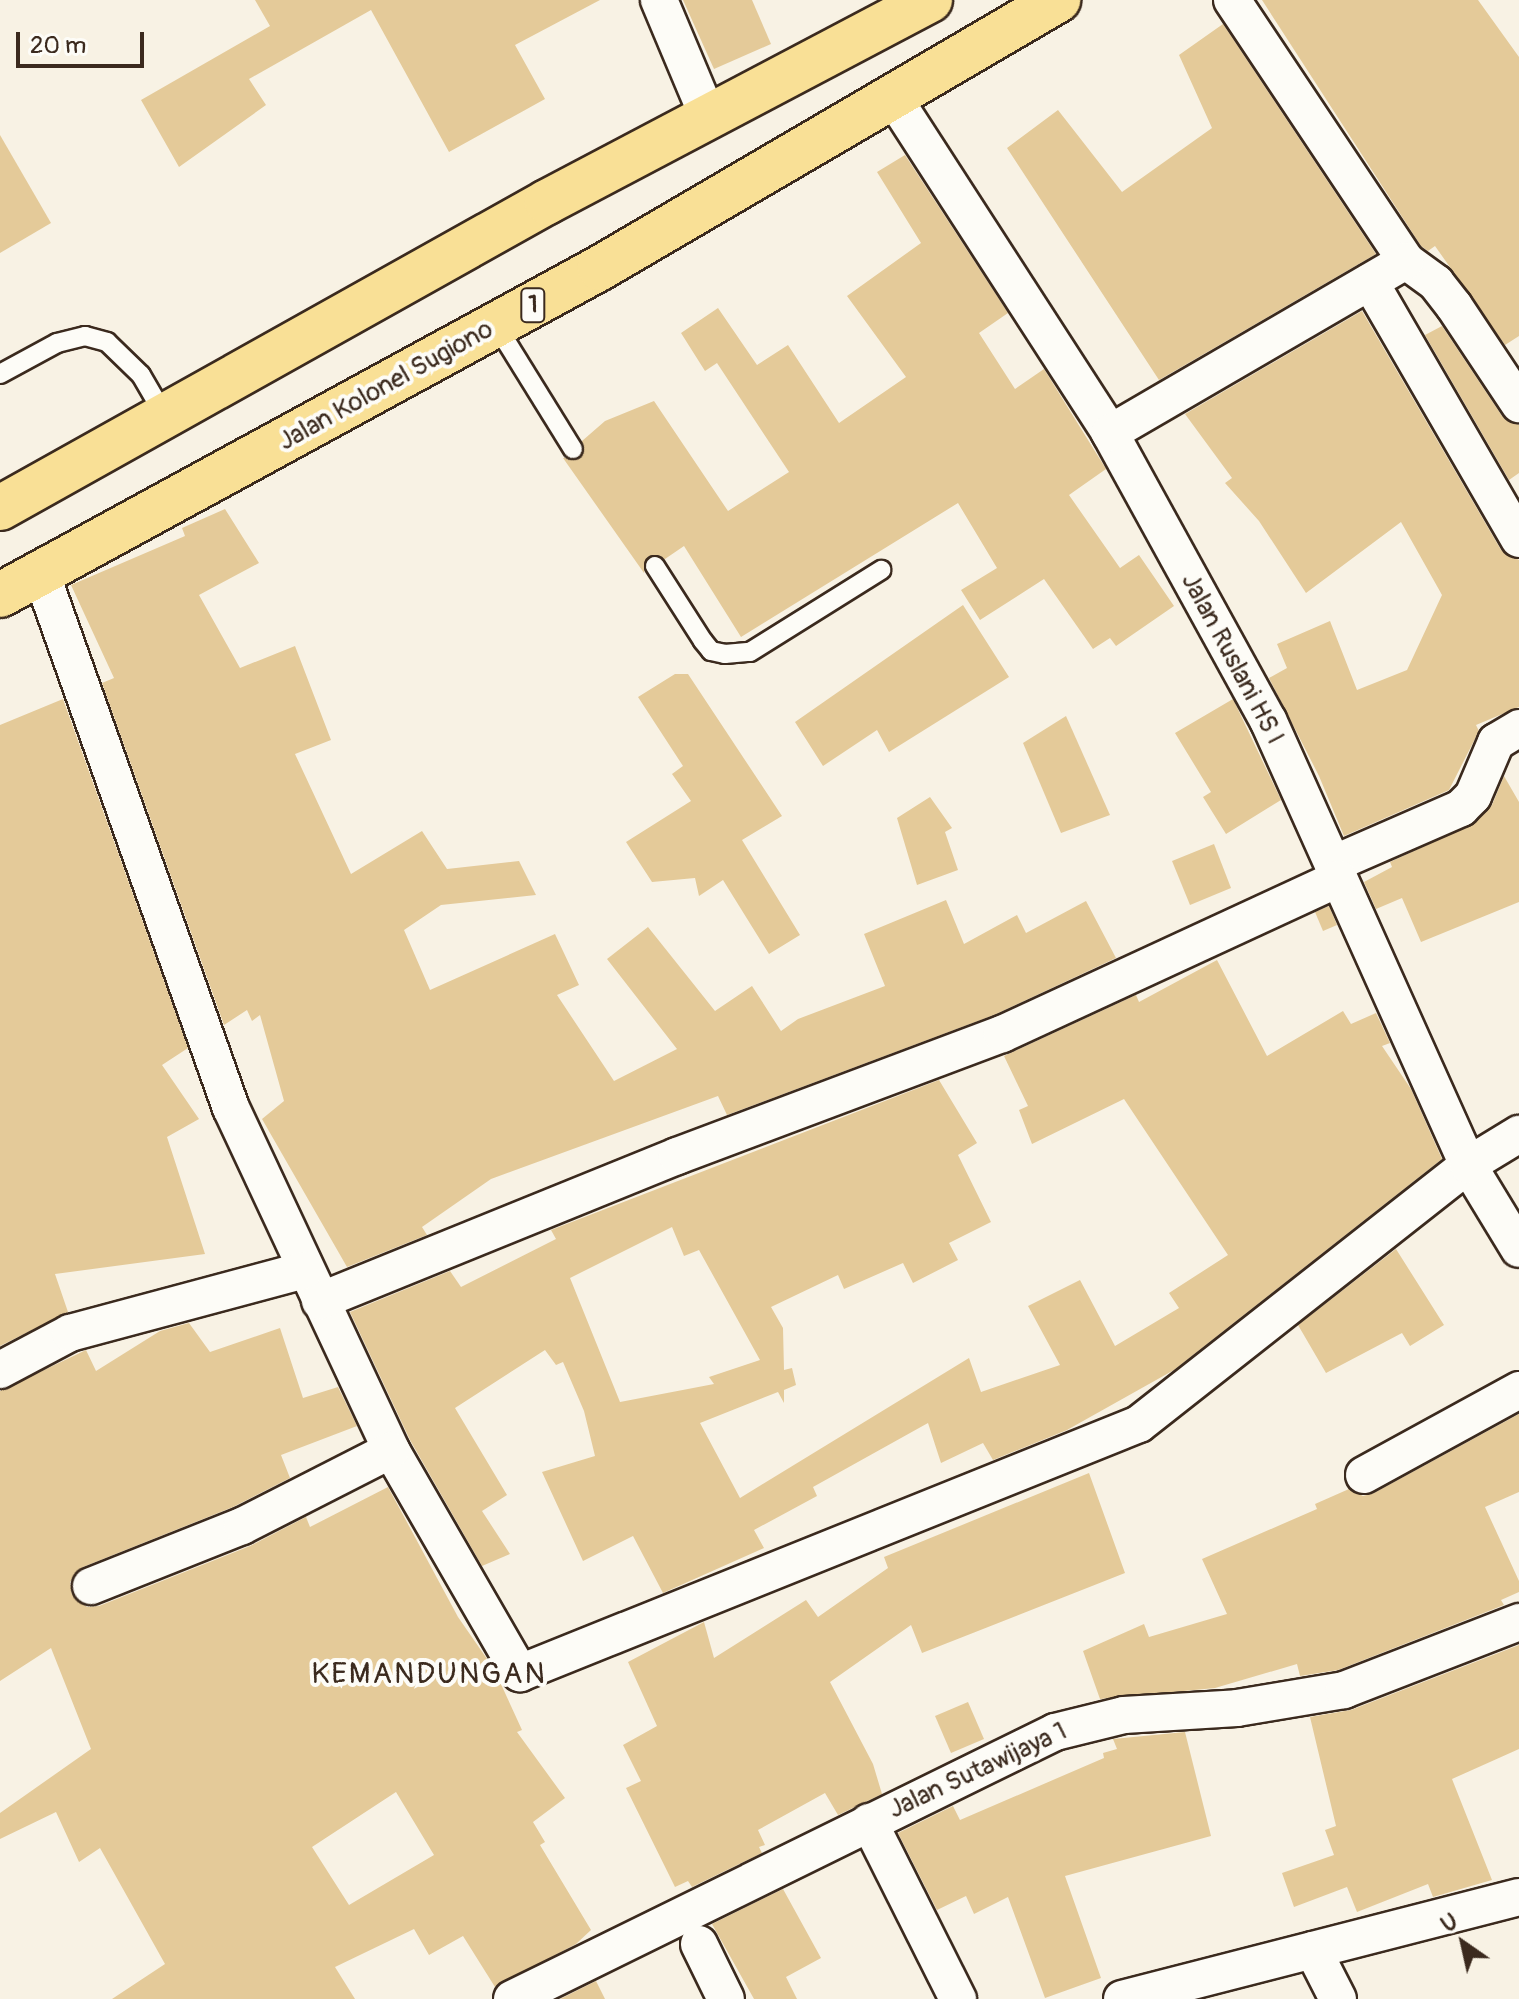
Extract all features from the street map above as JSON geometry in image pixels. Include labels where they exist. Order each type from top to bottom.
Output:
[{"type":"highway","points":[[0,508],[166,419],[707,114],[930,0]]},
{"type":"highway","name":"Jalan Kolonel Sugiono","points":[[0,595],[496,325],[1058,0]]},
{"type":"street","points":[[659,0],[707,114]]},
{"type":"street","points":[[1232,0],[1406,261],[1436,283],[1506,355],[1519,404]]},
{"type":"street","name":"Jalan Ruslani HS I","points":[[893,97],[1110,433],[1268,720],[1468,1165],[1519,1249]]},
{"type":"street","points":[[1110,433],[1406,261]]},
{"type":"street","points":[[1370,282],[1519,539]]},
{"type":"street","points":[[41,573],[231,1108],[391,1450],[520,1673],[1139,1424],[1468,1165],[1519,1134]]},
{"type":"street","points":[[0,1370],[61,1336],[312,1286],[677,1156],[989,1040],[1461,808],[1473,796],[1496,742],[1519,728]]},
{"type":"street","points":[[1364,1475],[1519,1390]]},
{"type":"street","points":[[91,1586],[242,1526],[391,1450]]},
{"type":"street","name":"Jalan Sutawijaya 1","points":[[512,1999],[1055,1732],[1124,1715],[1237,1708],[1344,1690],[1519,1622]]},
{"type":"street","points":[[869,1822],[958,1999]]},
{"type":"street","points":[[1122,1999],[1519,1897]]},
{"type":"street","points":[[699,1944],[726,1999]]},
{"type":"street","points":[[1313,1950],[1338,1999]]},
{"type":"lane","points":[[496,325],[573,449]]},
{"type":"lane","points":[[0,374],[57,343],[85,336],[107,342],[141,375],[166,419]]},
{"type":"lane","points":[[655,566],[703,641],[711,651],[725,654],[750,652],[881,570]]},
{"type":"building","points":[[255,0],[600,0],[515,45],[545,99],[449,152],[371,10],[249,79],[266,105],[179,167],[141,100],[270,26]]},
{"type":"building","points":[[683,0],[752,0],[771,44],[714,69]]},
{"type":"building","points":[[1262,0],[1478,0],[1519,57],[1519,336],[1505,345],[1435,246],[1428,251],[1421,246]]},
{"type":"building","points":[[1223,24],[1376,254],[1159,380],[1007,148],[1058,110],[1122,192],[1212,128],[1179,55]]},
{"type":"building","points":[[0,135],[51,223],[0,253]]},
{"type":"building","points":[[905,155],[1008,313],[979,333],[1015,389],[1044,369],[1106,469],[1069,495],[1120,568],[1139,555],[1174,606],[1116,646],[1110,638],[1093,649],[1044,579],[980,620],[961,590],[997,568],[958,503],[741,637],[684,546],[665,559],[648,556],[644,573],[563,458],[580,459],[582,441],[605,421],[654,401],[728,511],[789,472],[717,363],[705,371],[681,333],[718,308],[757,365],[788,345],[839,423],[906,377],[847,296],[921,243],[877,172]]},
{"type":"building","points":[[1362,311],[1501,550],[1519,560],[1519,707],[1476,725],[1479,731],[1449,790],[1344,836],[1319,776],[1269,678],[1287,668],[1277,644],[1330,621],[1357,690],[1407,670],[1442,595],[1401,522],[1306,593],[1259,521],[1225,483],[1232,478],[1185,414]]},
{"type":"building","points":[[1442,326],[1502,416],[1519,425],[1519,473],[1509,480],[1425,335]]},
{"type":"building","points":[[225,509],[259,563],[199,595],[240,668],[295,646],[331,740],[295,754],[351,874],[422,831],[447,869],[519,861],[536,895],[441,905],[404,930],[430,990],[555,934],[579,985],[557,995],[614,1081],[677,1049],[607,959],[648,927],[715,1011],[752,986],[781,1031],[798,1019],[885,986],[864,934],[946,900],[964,944],[1017,915],[1026,933],[1086,901],[1116,958],[994,1015],[727,1115],[718,1096],[491,1179],[422,1227],[427,1235],[347,1267],[262,1119],[284,1101],[260,1015],[252,1021],[247,1010],[224,1025],[102,683],[114,678],[71,585],[185,536],[182,528]]},
{"type":"building","points":[[963,605],[1009,677],[889,752],[877,730],[823,766],[795,722]]},
{"type":"building","points":[[675,674],[688,674],[782,816],[742,840],[800,935],[769,954],[723,880],[699,896],[695,878],[652,882],[626,842],[691,801],[672,774],[683,766],[638,697]]},
{"type":"building","points":[[63,699],[188,1048],[162,1065],[199,1119],[167,1137],[205,1254],[55,1274],[68,1312],[0,1346],[0,725]]},
{"type":"building","points":[[1233,699],[1281,800],[1226,834],[1203,797],[1211,792],[1175,733]]},
{"type":"building","points":[[1066,716],[1110,815],[1061,833],[1023,743]]},
{"type":"building","points":[[1504,776],[1519,802],[1519,902],[1421,942],[1402,898],[1376,909],[1364,882],[1392,867],[1390,862],[1475,823],[1492,805]]},
{"type":"building","points":[[930,797],[952,828],[945,832],[958,870],[917,885],[897,818]]},
{"type":"building","points":[[1214,844],[1231,888],[1190,905],[1172,861]]},
{"type":"building","points":[[1329,906],[1337,925],[1323,931],[1315,912]]},
{"type":"building","points":[[1217,960],[1267,1056],[1343,1011],[1351,1024],[1376,1013],[1390,1043],[1382,1046],[1411,1089],[1442,1159],[1174,1370],[1067,1430],[993,1460],[983,1443],[941,1463],[928,1423],[813,1487],[817,1496],[754,1530],[764,1548],[663,1593],[633,1536],[583,1561],[542,1472],[595,1456],[584,1411],[563,1362],[556,1365],[545,1350],[455,1408],[507,1495],[482,1511],[510,1554],[482,1566],[410,1440],[350,1312],[450,1271],[461,1287],[556,1239],[551,1230],[939,1080],[977,1143],[958,1155],[991,1222],[949,1243],[958,1260],[913,1283],[903,1263],[844,1289],[838,1275],[771,1307],[783,1328],[784,1370],[792,1368],[796,1385],[784,1390],[784,1403],[778,1392],[700,1423],[740,1498],[969,1358],[981,1392],[1060,1365],[1028,1306],[1080,1280],[1115,1346],[1179,1308],[1169,1293],[1228,1255],[1124,1099],[1032,1144],[1019,1110],[1028,1106],[1004,1056],[1136,995],[1139,1002]],"holes":[[[672,1227],[684,1256],[699,1250],[760,1360],[709,1377],[714,1384],[620,1402],[570,1278]]]},
{"type":"building","points":[[1396,1249],[1444,1325],[1410,1346],[1402,1333],[1326,1373],[1298,1325]]},
{"type":"building","points":[[189,1323],[210,1352],[280,1328],[303,1398],[338,1387],[357,1426],[281,1455],[290,1478],[233,1507],[83,1567],[70,1582],[72,1594],[87,1607],[99,1606],[250,1546],[306,1517],[310,1527],[388,1487],[458,1617],[494,1669],[522,1730],[517,1732],[565,1798],[533,1822],[545,1842],[540,1845],[591,1930],[576,1944],[495,1987],[463,1936],[429,1955],[414,1929],[335,1967],[355,1999],[112,1999],[165,1964],[100,1848],[79,1862],[56,1812],[0,1839],[0,1813],[91,1749],[51,1648],[0,1681],[0,1391],[86,1350],[96,1371],[160,1331]],"holes":[[[396,1792],[434,1855],[349,1905],[312,1847]]]},
{"type":"building","points":[[1519,1414],[1519,1492],[1485,1507],[1519,1581],[1519,1592],[1501,1600],[1504,1605],[1338,1670],[1300,1676],[1297,1664],[1215,1688],[1100,1699],[1083,1651],[1144,1624],[1149,1637],[1227,1614],[1202,1559],[1317,1509],[1315,1504],[1349,1489],[1363,1496],[1374,1493]]},
{"type":"building","points":[[1089,1473],[1125,1573],[922,1653],[911,1625],[830,1682],[873,1764],[882,1794],[838,1815],[825,1793],[758,1830],[765,1845],[759,1847],[762,1853],[692,1887],[688,1881],[675,1887],[626,1788],[641,1781],[623,1745],[657,1726],[628,1662],[704,1622],[714,1658],[806,1600],[818,1617],[888,1568],[884,1557]]},
{"type":"building","points":[[1519,1645],[1519,1749],[1452,1779],[1492,1880],[1433,1897],[1428,1884],[1357,1912],[1347,1887],[1294,1907],[1282,1873],[1334,1855],[1325,1830],[1336,1826],[1310,1717],[1351,1710]]},
{"type":"building","points":[[968,1702],[984,1739],[951,1753],[935,1716]]},
{"type":"building","points":[[1185,1732],[1211,1836],[1065,1876],[1101,1978],[1045,1998],[1008,1897],[974,1914],[966,1896],[937,1910],[898,1833],[953,1806],[960,1820],[1104,1758],[1103,1753],[1117,1749],[1113,1739]]},
{"type":"building","points":[[783,1889],[821,1958],[786,1977],[797,1999],[754,1999],[712,1924]]},
{"type":"building","points":[[596,1981],[605,1999],[560,1999]]},
{"type":"district","name":"KEMANDUNGAN","points":[[429,1674]]}]
